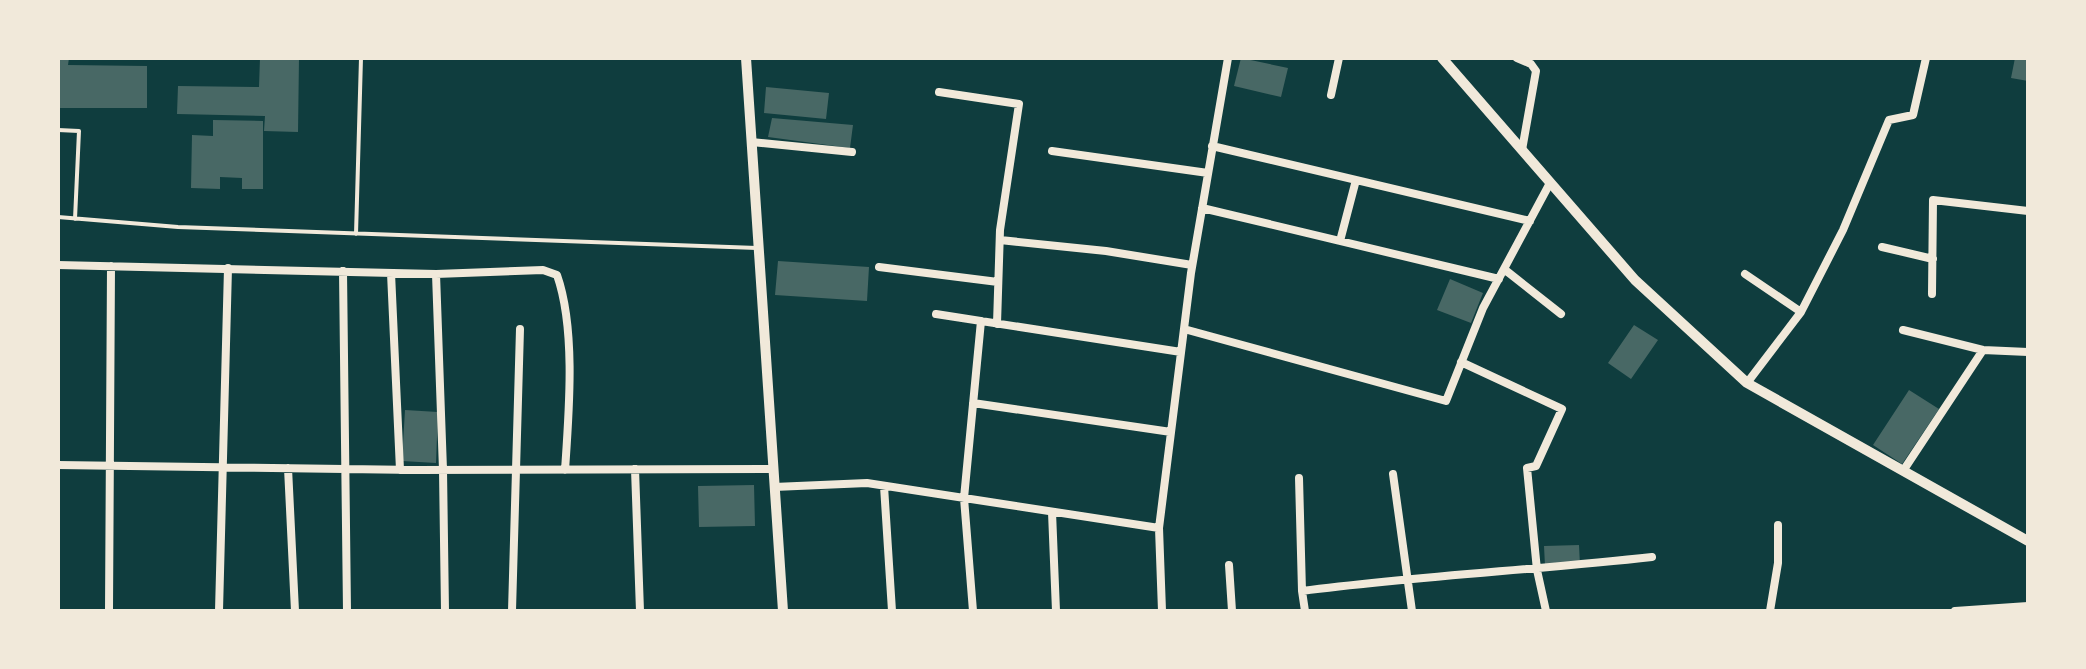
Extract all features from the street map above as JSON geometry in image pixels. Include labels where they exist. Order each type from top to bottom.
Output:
[{"type":"street","points":[[746,58],[783,611]]},
{"type":"street","points":[[1162,611],[1159,528],[1192,265],[1228,58]]},
{"type":"street","points":[[1331,95],[1339,58]]},
{"type":"street","points":[[1442,58],[1635,280],[1747,383],[2028,541]]},
{"type":"street","points":[[1517,58],[1531,64],[1536,71],[1522,150]]},
{"type":"street","points":[[1747,383],[1801,312],[1843,230],[1889,120],[1913,115],[1926,58]]},
{"type":"street","points":[[939,92],[1019,104],[1000,240],[997,324]]},
{"type":"street","points":[[751,142],[852,152]]},
{"type":"street","points":[[1212,146],[1530,221]]},
{"type":"street","points":[[1052,151],[1208,173]]},
{"type":"street","points":[[1340,241],[1356,180]]},
{"type":"street","points":[[1184,329],[1446,401],[1483,308],[1550,183]]},
{"type":"street","points":[[1932,294],[1933,200],[2028,211]]},
{"type":"street","points":[[1202,208],[1499,279]]},
{"type":"street","points":[[1000,240],[1106,251],[1192,265]]},
{"type":"street","points":[[1882,247],[1933,259]]},
{"type":"street","points":[[58,265],[436,274],[543,270],[557,275],[564,293],[568,358],[565,470]]},
{"type":"street","points":[[109,611],[111,266]]},
{"type":"street","points":[[879,267],[998,282]]},
{"type":"street","points":[[219,611],[228,268]]},
{"type":"street","points":[[1504,269],[1561,314]]},
{"type":"street","points":[[343,271],[347,611]]},
{"type":"street","points":[[391,273],[400,470]]},
{"type":"street","points":[[436,274],[445,611]]},
{"type":"street","points":[[1745,274],[1801,312]]},
{"type":"street","points":[[936,314],[1181,352]]},
{"type":"street","points":[[973,611],[964,498],[981,321]]},
{"type":"street","points":[[512,611],[520,329]]},
{"type":"street","points":[[1903,330],[1983,350],[2028,352]]},
{"type":"street","points":[[1903,471],[1983,350]]},
{"type":"street","points":[[1461,362],[1562,409],[1536,466],[1527,468],[1537,570],[1546,611]]},
{"type":"street","points":[[973,403],[1171,432]]},
{"type":"street","points":[[58,465],[400,470],[772,469]]},
{"type":"street","points":[[288,468],[295,611]]},
{"type":"street","points":[[635,469],[640,611]]},
{"type":"street","points":[[1393,474],[1412,611]]},
{"type":"street","points":[[1299,478],[1305,611]]},
{"type":"street","points":[[774,487],[867,483],[1159,528]]},
{"type":"street","points":[[884,486],[892,611]]},
{"type":"street","points":[[1052,512],[1056,611]]},
{"type":"street","points":[[1770,611],[1778,563],[1778,525]]},
{"type":"street","points":[[1302,591],[1408,577],[1537,570],[1652,557]]},
{"type":"street","points":[[1229,565],[1232,611]]},
{"type":"street","points":[[1955,611],[2028,606]]},
{"type":"lane","points":[[356,234],[361,58]]},
{"type":"lane","points":[[58,130],[79,131],[75,219]]},
{"type":"lane","points":[[58,217],[178,227],[757,248]]},
{"type":"building","points":[[59,58],[69,58],[68,65],[147,66],[147,108],[58,108]]},
{"type":"building","points":[[260,58],[299,58],[298,132],[264,131],[265,116],[177,114],[178,86],[259,87]]},
{"type":"building","points":[[1241,58],[1288,68],[1281,97],[1234,86]]},
{"type":"building","points":[[2015,58],[2028,58],[2028,81],[2011,78]]},
{"type":"building","points":[[766,87],[829,93],[826,119],[764,113]]},
{"type":"building","points":[[772,118],[853,125],[850,148],[768,137]]},
{"type":"building","points":[[213,120],[263,121],[263,189],[242,189],[242,178],[220,177],[220,189],[191,188],[192,135],[213,136]]},
{"type":"building","points":[[778,261],[869,267],[867,301],[775,295]]},
{"type":"building","points":[[1450,279],[1483,293],[1471,323],[1437,310]]},
{"type":"building","points":[[1634,325],[1658,340],[1631,379],[1608,363]]},
{"type":"building","points":[[1909,390],[1939,409],[1902,464],[1873,445]]},
{"type":"building","points":[[405,410],[438,412],[436,463],[402,461]]},
{"type":"building","points":[[754,485],[755,526],[699,527],[698,486]]},
{"type":"building","points":[[1579,545],[1580,565],[1545,566],[1544,546]]}]
